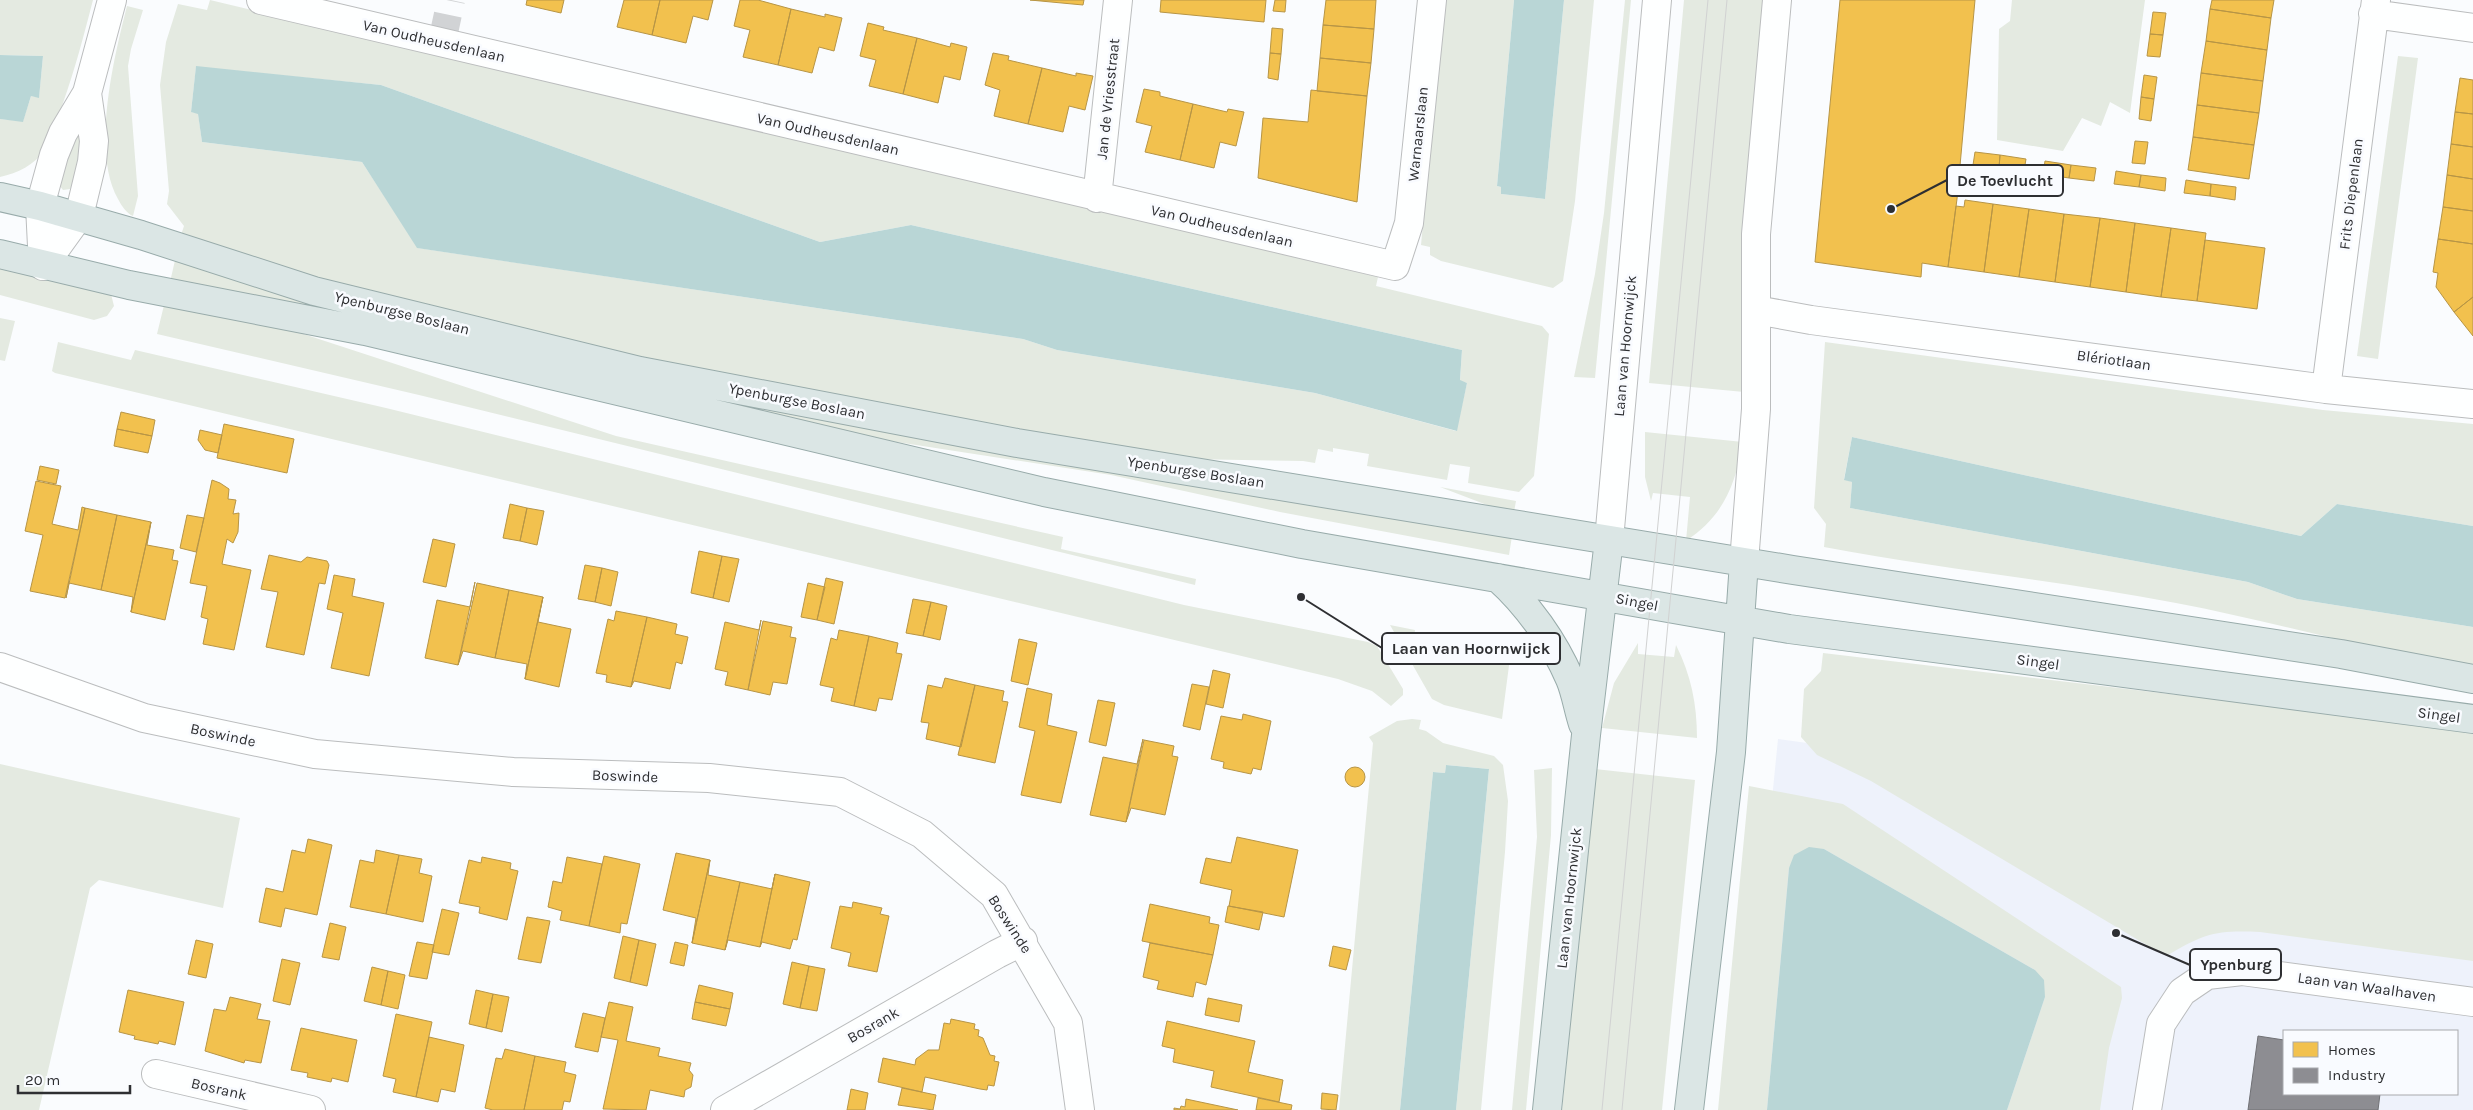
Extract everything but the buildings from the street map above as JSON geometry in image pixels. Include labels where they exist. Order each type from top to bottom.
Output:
[{"type":"main road","name":"Ypenburgse Boslaan","points":[[0,197],[78,216],[314,291],[640,372],[1017,443],[1608,540]]},
{"type":"main road","name":"Ypenburgse Boslaan","points":[[0,254],[43,266],[130,285],[365,330],[1044,492],[1302,544],[1603,596]]},
{"type":"main road","points":[[1608,540],[2323,651],[2473,679]]},
{"type":"main road","name":"Laan van Hoornwijck","points":[[1547,1110],[1608,540]]},
{"type":"main road","points":[[1689,1110],[1731,752],[1744,562]]},
{"type":"main road","points":[[1498,578],[1519,597],[1554,650],[1570,679],[1586,735]]},
{"type":"main road","name":"Singel","points":[[1603,596],[1789,630],[2473,719]]},
{"type":"street","points":[[43,266],[40,206],[54,155],[63,133],[87,93],[112,0]]},
{"type":"street","name":"Van Oudheusdenlaan","points":[[261,0],[1097,198],[1395,266]]},
{"type":"street","name":"Jan de Vriesstraat","points":[[1097,198],[1118,0]]},
{"type":"street","name":"Warnaarslaan","points":[[1395,266],[1409,223],[1432,0]]},
{"type":"street","name":"Laan van Hoornwijck","points":[[1608,540],[1657,0]]},
{"type":"street","points":[[1744,562],[1756,409],[1756,234],[1777,0]]},
{"type":"street","points":[[2374,7],[2473,28]]},
{"type":"street","name":"Frits Diepenlaan","points":[[2326,389],[2374,7]]},
{"type":"street","points":[[43,266],[78,216],[92,162],[94,141],[87,93]]},
{"type":"street","name":"Blériotlaan","points":[[1756,310],[1811,320],[2326,389],[2473,404]]},
{"type":"street","name":"Boswinde","points":[[0,667],[144,718],[315,754],[513,772],[710,778],[840,792],[922,834],[994,895],[1023,941],[1068,1023],[1080,1110]]},
{"type":"street","name":"Bosrank","points":[[725,1110],[996,954],[1023,941]]},
{"type":"street","name":"Laan van Waalhaven","points":[[2147,1110],[2161,1024],[2182,992],[2207,974],[2242,971],[2473,1002]]},
{"type":"street","name":"Bosrank","points":[[156,1074],[311,1110]]},
{"type":"shaded area","points":[[0,0],[93,0],[83,39],[48,145],[31,164],[19,171],[0,177],[0,119],[23,121],[31,96],[39,97],[43,56],[0,55]]},
{"type":"shaded area","points":[[210,0],[1378,277],[1376,286],[1542,326],[1549,334],[1534,476],[1519,492],[1468,483],[1470,467],[1450,464],[1447,480],[1367,466],[1369,454],[1333,448],[1333,452],[1318,449],[1315,463],[1303,461],[1185,459],[815,399],[399,305],[180,238],[184,226],[167,204],[169,191],[160,85],[166,42],[178,4],[207,10]],"holes":[[[196,67],[381,85],[820,242],[911,225],[1462,350],[1460,381],[1467,383],[1456,431],[1315,393],[1057,350],[1023,339],[418,248],[362,162],[202,142],[198,113],[191,112]]]},
{"type":"shaded area","points":[[1444,0],[1514,0],[1497,186],[1501,187],[1501,194],[1545,199],[1564,0],[1594,0],[1575,201],[1563,281],[1553,288],[1441,261],[1430,255],[1430,247],[1421,245]]},
{"type":"shaded area","points":[[1625,0],[1631,0],[1595,378],[1574,377],[1595,274],[1604,213]]},
{"type":"shaded area","points":[[1684,0],[1767,0],[1744,392],[1649,383]]},
{"type":"shaded area","points":[[2012,0],[2145,0],[2130,113],[2110,102],[2101,126],[2082,118],[2063,151],[1997,140],[1999,29],[2010,21]]},
{"type":"shaded area","points":[[127,6],[143,10],[131,49],[128,66],[138,196],[133,216],[126,211],[118,199],[110,179],[106,156],[106,131],[111,77]]},
{"type":"shaded area","points":[[2398,56],[2418,58],[2378,359],[2357,356]]},
{"type":"shaded area","points":[[78,133],[82,135],[77,173],[70,189],[63,190],[59,185],[64,162]]},
{"type":"shaded area","points":[[176,256],[328,305],[1512,536],[1509,555],[1280,512],[1111,475],[845,434],[170,282]]},
{"type":"shaded area","points":[[0,268],[111,294],[114,306],[107,316],[94,320],[0,295]]},
{"type":"shaded area","points":[[165,301],[279,326],[616,436],[1063,537],[1061,549],[1196,579],[1195,585],[419,395],[157,334]]},
{"type":"shaded area","points":[[0,318],[15,321],[5,361],[0,360]]},
{"type":"shaded area","points":[[58,342],[131,360],[135,350],[386,408],[1184,605],[1368,642],[1377,646],[1403,689],[1403,695],[1391,706],[1372,691],[1338,679],[55,373],[52,371]]},
{"type":"shaded area","points":[[1825,342],[2323,410],[2473,424],[2473,526],[2337,504],[2301,536],[1852,437],[1844,479],[1852,482],[1850,508],[2248,582],[2297,599],[2473,627],[2473,666],[2398,652],[2176,603],[1824,547],[1826,524],[1814,508]]},
{"type":"shaded area","points":[[1645,432],[1743,442],[1736,472],[1726,498],[1710,521],[1686,541],[1690,497],[1653,493],[1651,501],[1645,477]]},
{"type":"shaded area","points":[[1440,487],[1516,501],[1514,512],[1500,510]]},
{"type":"shaded area","points":[[1390,625],[1415,630],[1414,639],[1510,658],[1502,719],[1444,705],[1432,699]]},
{"type":"shaded area","points":[[1638,643],[1638,654],[1674,657],[1676,645],[1686,667],[1692,690],[1696,713],[1697,738],[1602,728],[1614,683]]},
{"type":"shaded area","points":[[1823,653],[2473,730],[2473,961],[2260,932],[2212,934],[2168,955],[2160,953],[1871,781],[1817,755],[1801,737],[1804,689],[1821,671]]},
{"type":"shaded area","points":[[1421,720],[1419,729],[1426,731],[1443,743],[1494,756],[1503,765],[1508,801],[1505,852],[1481,1110],[1456,1110],[1489,769],[1446,765],[1445,773],[1433,772],[1400,1110],[1339,1110],[1373,743],[1369,737],[1397,721]]},
{"type":"shaded area","points":[[1778,739],[2473,834],[2473,1110],[1741,1110]]},
{"type":"shaded area","points":[[0,764],[240,818],[223,908],[99,880],[90,888],[39,1110],[0,1110]]},
{"type":"shaded area","points":[[1552,768],[1551,835],[1526,1110],[1512,1110],[1537,837],[1534,770]]},
{"type":"shaded area","points":[[1595,769],[1695,780],[1662,1110],[1562,1110]]},
{"type":"shaded area","points":[[1749,786],[1843,804],[2121,987],[2122,998],[2109,1048],[2100,1110],[2007,1110],[2045,997],[2035,970],[1824,849],[1789,868],[1767,1110],[1718,1110]]},
{"type":"water","points":[[1514,0],[1564,0],[1545,199],[1501,194],[1501,187],[1497,186]]},
{"type":"water","points":[[0,55],[43,56],[39,98],[31,96],[23,122],[0,119]]},
{"type":"water","points":[[196,66],[381,85],[820,242],[911,225],[1462,350],[1460,380],[1467,383],[1457,431],[1315,393],[1057,350],[1023,339],[417,248],[362,162],[202,142],[198,114],[191,112]]},
{"type":"water","points":[[1852,437],[2301,536],[2337,504],[2473,526],[2473,627],[2297,599],[2248,582],[1850,508],[1852,482],[1844,480]]},
{"type":"water","points":[[1446,765],[1489,769],[1456,1110],[1400,1110],[1433,772],[1445,773]]},
{"type":"water","points":[[1809,847],[1824,849],[2035,970],[2044,980],[2045,997],[2007,1110],[1767,1110],[1789,868],[1794,855]]},
{"type":"tunnel","points":[[442,42],[451,0]]},
{"type":"tram line","points":[[1602,1110],[1708,0]]},
{"type":"tram line","points":[[1622,1110],[1727,0]]},
{"type":"place","name":"De Toevlucht","points":[[1891,209]]},
{"type":"place","name":"Laan van Hoornwijck","points":[[1301,597]]},
{"type":"place","name":"Ypenburg","points":[[2116,933]]}]
